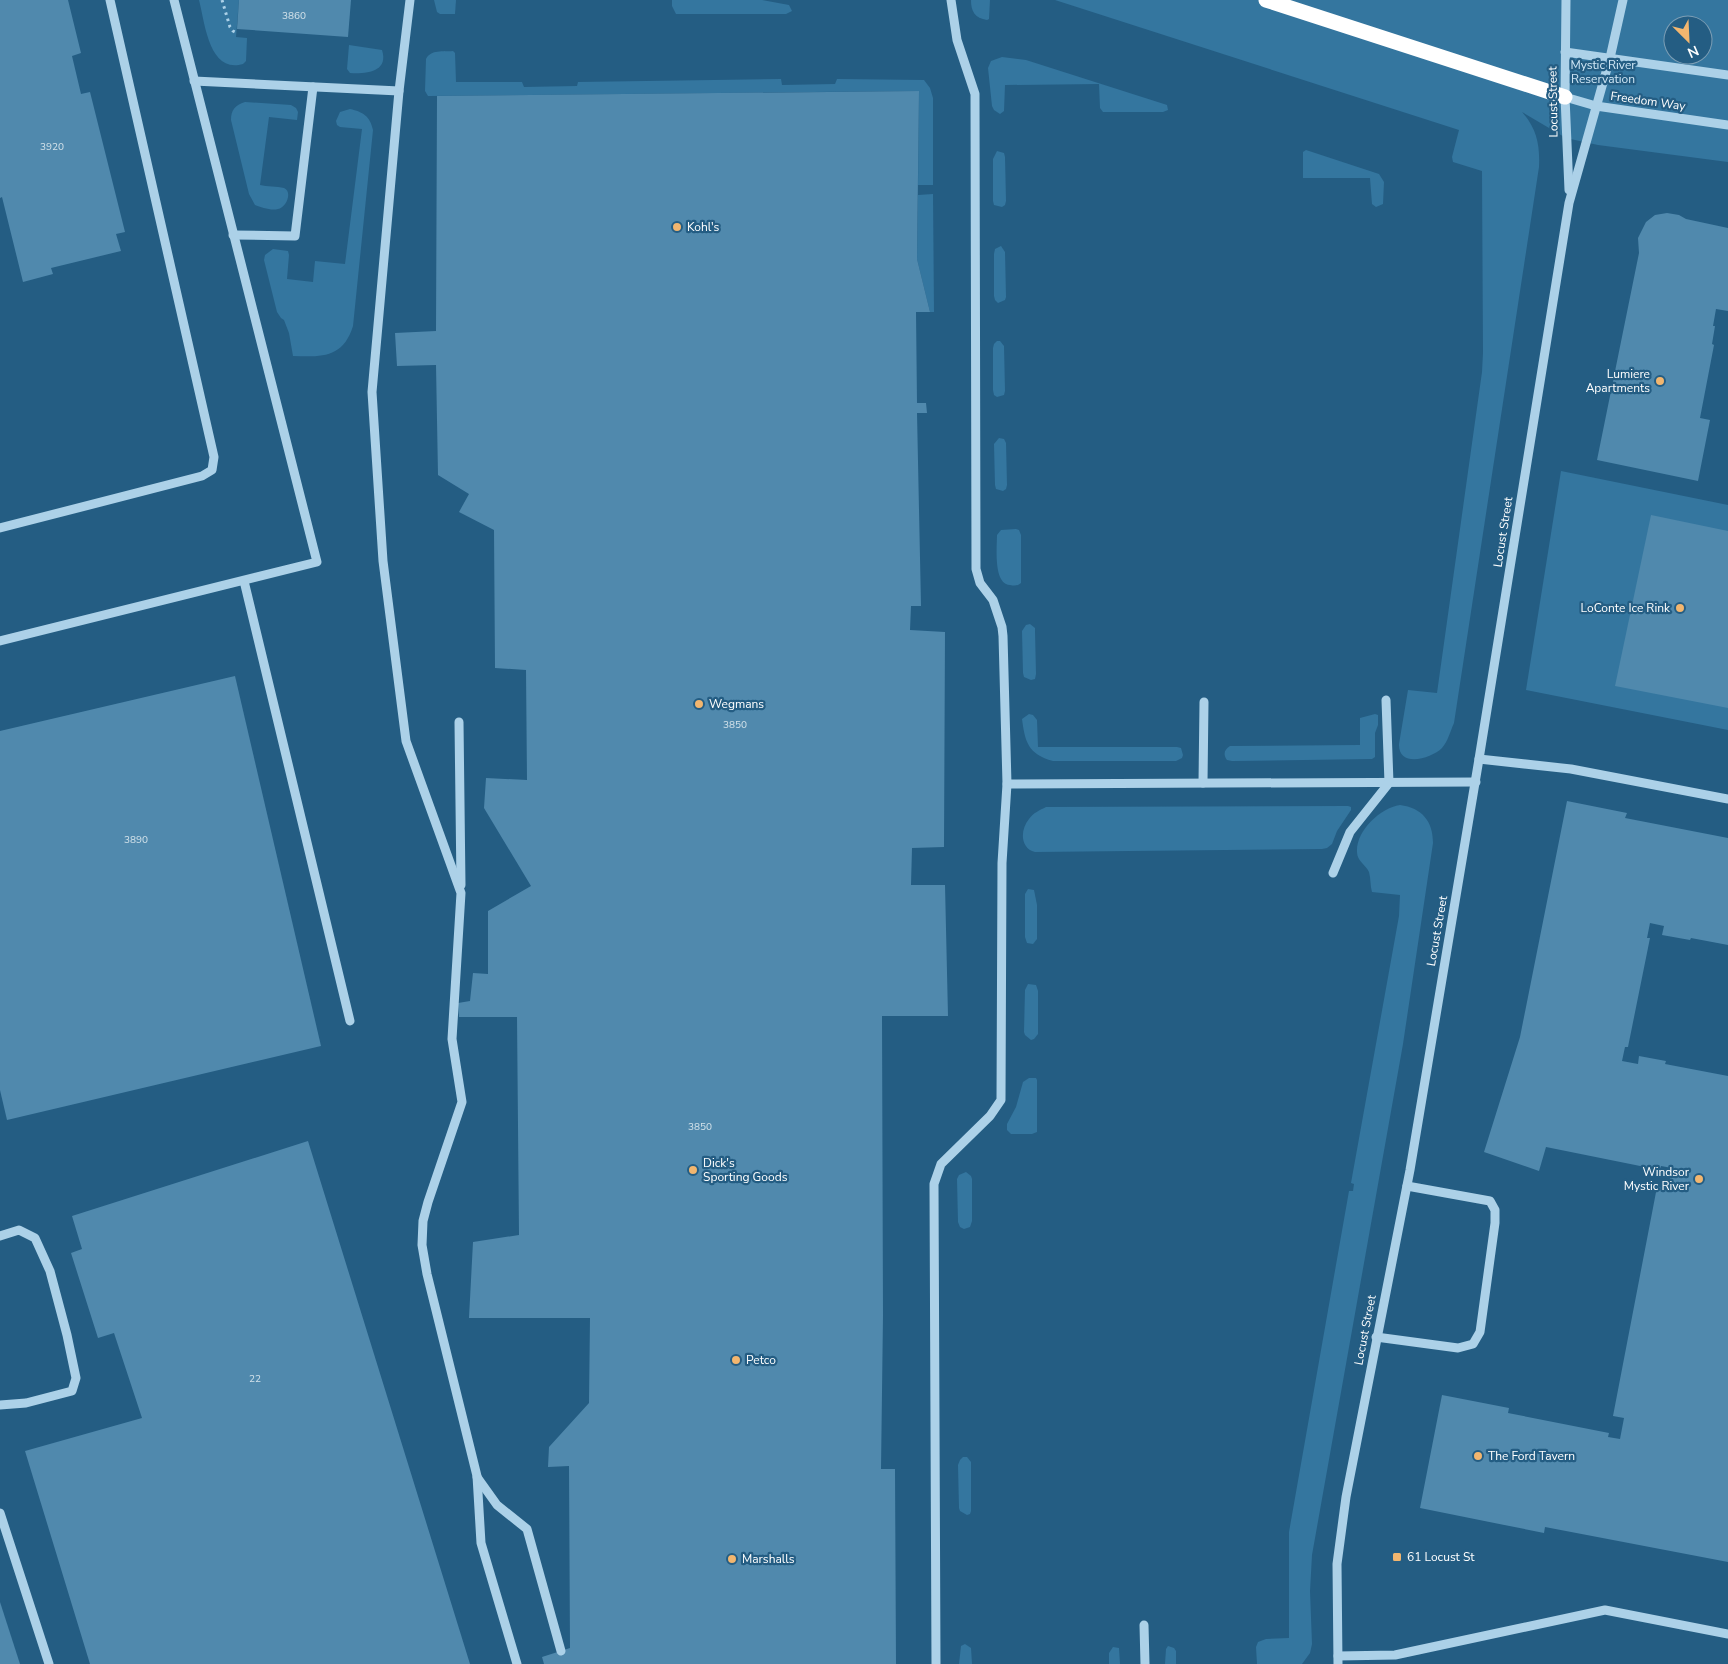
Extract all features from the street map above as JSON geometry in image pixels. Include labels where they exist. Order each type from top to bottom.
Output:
[{"type":"highway","points":[[1266,0],[1565,97]]},
{"type":"street","points":[[0,528],[202,476],[212,470],[214,457],[110,0]]},
{"type":"street","points":[[0,641],[317,562],[174,0]]},
{"type":"street","points":[[410,0],[399,91],[372,392],[383,561],[406,741],[461,893]]},
{"type":"street","points":[[936,1664],[934,1184],[941,1164],[990,1116],[1001,1100],[1002,863],[1007,784],[1002,627],[993,600],[980,583],[976,569],[975,94],[957,40],[951,0]]},
{"type":"street","name":"Locust Street","points":[[1566,0],[1565,97],[1569,203]]},
{"type":"street","name":"Locust Street","points":[[1338,1660],[1337,1564],[1346,1497],[1407,1186],[1476,782],[1569,203],[1610,58],[1623,0]]},
{"type":"street","points":[[1566,52],[1728,75]]},
{"type":"street","points":[[194,81],[399,91]]},
{"type":"street","points":[[233,235],[295,236],[313,87]]},
{"type":"street","name":"Freedom Way","points":[[1565,97],[1596,106],[1728,125]]},
{"type":"street","points":[[244,581],[350,1021]]},
{"type":"street","points":[[1334,873],[1350,832],[1389,783],[1386,700]]},
{"type":"street","points":[[1204,702],[1204,783]]},
{"type":"street","points":[[459,722],[461,893],[452,1039],[462,1102],[428,1202],[423,1221],[422,1246],[427,1274],[477,1476],[481,1544],[517,1664]]},
{"type":"street","points":[[1479,759],[1571,769],[1728,799]]},
{"type":"street","points":[[1007,784],[1476,782]]},
{"type":"street","points":[[1376,1338],[1458,1348],[1472,1344],[1480,1332],[1495,1223],[1495,1210],[1490,1201],[1407,1186]]},
{"type":"street","points":[[0,1236],[19,1230],[35,1238],[50,1271],[76,1378],[72,1391],[26,1403],[0,1405]]},
{"type":"street","points":[[477,1476],[497,1505],[527,1529],[561,1651]]},
{"type":"street","points":[[0,1513],[49,1664]]},
{"type":"street","points":[[1338,1660],[1395,1655],[1605,1610],[1728,1634]]},
{"type":"street","points":[[1144,1625],[1144,1664]]},
{"type":"path","points":[[222,0],[230,27],[236,33]]},
{"type":"green space","points":[[199,0],[239,0],[236,37],[247,38],[246,61],[243,64],[232,65],[223,61],[216,54],[210,44]]},
{"type":"green space","points":[[434,0],[456,0],[455,14],[440,14],[437,12]]},
{"type":"green space","points":[[672,0],[762,0],[789,5],[792,11],[786,14],[676,14],[672,6]]},
{"type":"green space","points":[[971,0],[990,0],[989,19],[979,18],[974,14]]},
{"type":"green space","name":"Mystic River Reservation","points":[[1055,0],[1728,0],[1728,162],[1598,145],[1566,138],[1522,112],[1534,131],[1539,152],[1539,167],[1454,723],[1442,748],[1437,752],[1423,758],[1409,759],[1400,752],[1399,744],[1408,690],[1437,693],[1482,372],[1482,171],[1453,162],[1452,157],[1459,130]]},
{"type":"green space","points":[[349,45],[382,50],[382,63],[375,70],[369,72],[350,73],[347,69]]},
{"type":"green space","points":[[453,51],[455,53],[456,82],[522,82],[524,87],[577,86],[578,82],[781,79],[782,85],[835,84],[837,79],[924,80],[930,88],[933,98],[933,185],[918,185],[919,91],[428,96],[425,91],[426,59],[434,52]]},
{"type":"green space","points":[[1002,57],[1026,60],[1164,104],[1167,105],[1168,110],[1163,112],[1103,112],[1100,108],[1099,84],[1005,85],[1004,111],[1000,114],[992,106],[988,68],[991,61]]},
{"type":"green space","points":[[245,102],[291,105],[298,112],[297,120],[269,117],[260,185],[281,187],[287,190],[286,203],[278,209],[269,209],[255,205],[249,194],[231,120],[234,108]]},
{"type":"green space","points":[[350,109],[365,115],[370,121],[373,130],[353,326],[349,337],[337,350],[322,355],[293,356],[289,333],[284,320],[277,312],[264,260],[265,255],[273,249],[288,251],[287,279],[313,282],[315,261],[345,264],[362,129],[340,127],[336,121],[340,112]]},
{"type":"green space","points":[[1306,150],[1379,174],[1384,182],[1383,204],[1376,207],[1372,204],[1370,178],[1303,178],[1303,152]]},
{"type":"green space","points":[[997,151],[1004,153],[1005,157],[1006,201],[1002,207],[994,205],[993,201],[993,159]]},
{"type":"green space","points":[[933,194],[934,312],[930,312],[917,259],[918,195]]},
{"type":"green space","points":[[1001,246],[1005,252],[1006,297],[1005,300],[998,303],[994,296],[994,254],[995,249]]},
{"type":"green space","points":[[997,341],[1000,341],[1004,346],[1005,391],[1004,395],[997,397],[994,395],[993,390],[993,348]]},
{"type":"green space","points":[[999,438],[1004,439],[1006,443],[1007,485],[1003,491],[996,489],[995,485],[994,444]]},
{"type":"green space","points":[[1561,471],[1728,505],[1728,730],[1526,690]]},
{"type":"green space","points":[[1001,530],[1019,530],[1021,535],[1021,583],[1015,586],[1005,583],[998,572],[997,535]]},
{"type":"green space","points":[[1030,624],[1035,628],[1036,674],[1035,679],[1031,680],[1024,677],[1023,673],[1022,631],[1026,625]]},
{"type":"green space","points":[[1029,714],[1033,715],[1037,720],[1038,747],[1177,747],[1181,748],[1183,755],[1182,758],[1176,761],[1053,761],[1038,755],[1029,746],[1022,719]]},
{"type":"green space","points":[[1378,715],[1378,725],[1375,733],[1375,757],[1372,759],[1232,761],[1227,760],[1225,756],[1225,751],[1230,746],[1360,745],[1360,718]]},
{"type":"green space","points":[[1400,805],[1414,809],[1425,817],[1431,828],[1433,843],[1403,1044],[1312,1555],[1310,1591],[1312,1644],[1310,1653],[1302,1664],[1257,1664],[1256,1647],[1258,1642],[1266,1639],[1289,1638],[1289,1532],[1349,1191],[1353,1191],[1354,1184],[1351,1183],[1399,916],[1400,895],[1372,892],[1369,872],[1357,855],[1358,844],[1360,836],[1377,816],[1392,807]]},
{"type":"green space","points":[[1046,807],[1351,807],[1351,810],[1337,831],[1332,844],[1322,849],[1035,852],[1026,847],[1023,838],[1026,823],[1035,813]]},
{"type":"green space","points":[[1028,889],[1034,890],[1037,905],[1037,939],[1033,944],[1027,943],[1025,937],[1025,894]]},
{"type":"green space","points":[[1028,984],[1036,985],[1038,991],[1038,1034],[1031,1040],[1024,1032],[1025,990]]},
{"type":"green space","points":[[1029,1078],[1036,1078],[1037,1080],[1037,1132],[1032,1134],[1011,1134],[1007,1130],[1007,1124],[1016,1107],[1023,1082]]},
{"type":"green space","points":[[966,1172],[972,1179],[972,1221],[970,1227],[964,1229],[960,1227],[958,1222],[957,1179],[959,1175]]},
{"type":"green space","points":[[963,1457],[967,1457],[971,1462],[971,1511],[967,1515],[960,1511],[959,1508],[958,1465]]},
{"type":"green space","points":[[965,1644],[971,1648],[972,1664],[959,1664],[961,1646]]},
{"type":"green space","points":[[1168,1646],[1176,1651],[1176,1664],[1165,1664]]},
{"type":"green space","points":[[1113,1647],[1119,1648],[1120,1664],[1109,1664],[1109,1653]]},
{"type":"building","points":[[0,0],[68,0],[81,53],[72,56],[81,94],[90,92],[125,232],[116,234],[121,251],[51,268],[53,274],[23,282],[2,197],[0,198]]},
{"type":"building","points":[[239,0],[351,0],[348,37],[237,29]]},
{"type":"building","points":[[919,91],[917,259],[930,312],[916,312],[917,403],[926,403],[927,413],[917,413],[921,606],[911,606],[910,630],[945,632],[944,847],[912,848],[911,885],[945,885],[948,1016],[882,1016],[883,1315],[881,1469],[895,1469],[896,1664],[544,1664],[542,1657],[570,1648],[569,1466],[548,1467],[549,1447],[589,1403],[590,1318],[469,1318],[473,1242],[519,1235],[517,1017],[459,1017],[458,1003],[470,1001],[473,973],[488,974],[488,911],[531,886],[484,808],[486,778],[527,780],[526,670],[495,668],[494,530],[459,512],[469,494],[438,475],[436,365],[397,366],[395,333],[436,331],[437,96]]},
{"type":"building","name":"Lumiere Apartments","points":[[1667,213],[1728,228],[1728,311],[1716,309],[1713,326],[1715,326],[1712,344],[1714,345],[1700,418],[1710,420],[1698,481],[1597,460],[1639,253],[1638,238],[1646,222],[1655,215]]},
{"type":"building","name":"LoConte Ice Rink","points":[[1651,515],[1728,531],[1728,708],[1615,686]]},
{"type":"building","points":[[235,676],[321,1046],[7,1120],[0,1090],[0,731]]},
{"type":"building","name":"Windsor Mystic River","points":[[1567,801],[1627,813],[1625,818],[1728,838],[1728,945],[1662,935],[1664,926],[1650,923],[1647,938],[1650,938],[1628,1047],[1625,1047],[1622,1061],[1638,1064],[1639,1056],[1666,1061],[1665,1064],[1728,1076],[1728,1562],[1545,1527],[1544,1533],[1420,1508],[1442,1395],[1509,1408],[1508,1413],[1609,1433],[1608,1437],[1620,1439],[1624,1418],[1613,1416],[1657,1187],[1668,1188],[1672,1168],[1661,1166],[1660,1170],[1546,1147],[1539,1171],[1484,1152],[1520,1037]]},
{"type":"building","points":[[308,1141],[470,1664],[90,1664],[25,1451],[142,1418],[114,1333],[98,1338],[71,1253],[82,1249],[72,1216]]},
{"type":"building","points":[[0,1602],[20,1664],[0,1664]]},
{"type":"place","name":"Kohl's","points":[[677,227]]},
{"type":"place","name":"Lumiere Apartments","points":[[1660,381]]},
{"type":"place","name":"LoConte Ice Rink","points":[[1680,608]]},
{"type":"place","name":"Wegmans","points":[[699,704]]},
{"type":"place","name":"Dick's Sporting Goods","points":[[693,1170]]},
{"type":"place","name":"Windsor Mystic River","points":[[1699,1179]]},
{"type":"place","name":"Petco","points":[[736,1360]]},
{"type":"place","name":"The Ford Tavern","points":[[1478,1456]]},
{"type":"place","name":"61 Locust St","points":[[1397,1557]]},
{"type":"place","name":"Marshalls","points":[[732,1559]]}]
